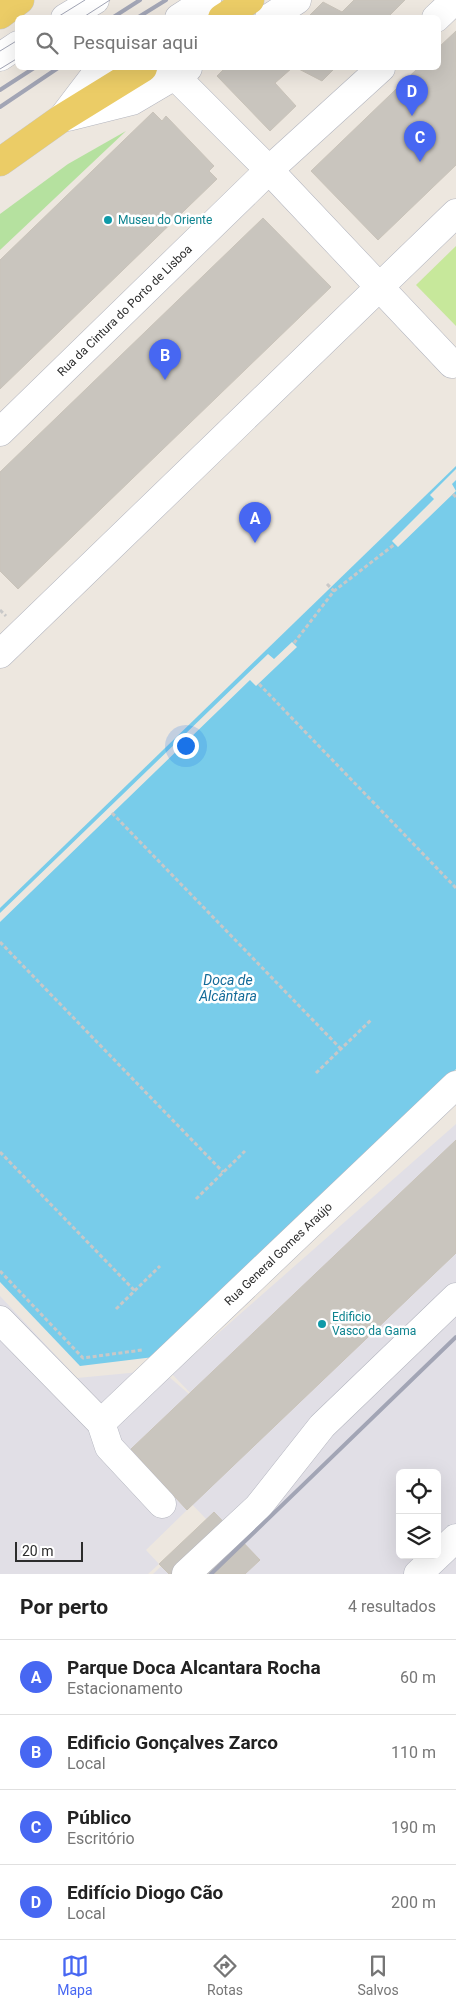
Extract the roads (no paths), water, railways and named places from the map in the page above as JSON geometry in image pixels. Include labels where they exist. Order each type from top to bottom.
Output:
[{"type":"main road","points":[[0,5],[13,0]]},
{"type":"main road","points":[[0,15],[20,0]]},
{"type":"main road","points":[[227,15],[250,0]]},
{"type":"main road","points":[[0,162],[62,118],[140,70]]},
{"type":"street","points":[[70,15],[95,0]]},
{"type":"street","points":[[184,15],[207,0]]},
{"type":"street","points":[[274,15],[297,0]]},
{"type":"street","points":[[439,15],[455,0]]},
{"type":"street","points":[[0,57],[15,47]]},
{"type":"street","points":[[62,118],[98,70]]},
{"type":"street","name":"Rua da Cintura do Porto de Lisboa","points":[[0,432],[269,170],[379,70]]},
{"type":"street","points":[[62,118],[132,101],[182,72],[269,170],[452,364]]},
{"type":"street","points":[[0,654],[456,213]]},
{"type":"street","name":"Rua General Gomes Araújo","points":[[102,1423],[456,1085]]},
{"type":"street","points":[[186,1574],[258,1507],[322,1426],[456,1297]]},
{"type":"street","points":[[0,1320],[102,1423],[109,1447],[162,1504]]},
{"type":"street","points":[[428,1571],[456,1538]]},
{"type":"water","name":"Doca de Alcântara","points":[[456,466],[456,1069],[162,1356],[80,1366],[0,1282],[0,908]]},
{"type":"tram line","points":[[61,15],[85,0]]},
{"type":"tram line","points":[[87,15],[110,0]]},
{"type":"tram line","points":[[0,51],[15,42]]},
{"type":"tram line","points":[[0,69],[15,60]]},
{"type":"railway","points":[[117,15],[140,0]]},
{"type":"railway","points":[[142,15],[166,0]]},
{"type":"railway","points":[[0,90],[31,70]]},
{"type":"railway","points":[[0,107],[55,70]]},
{"type":"railway","points":[[211,1574],[456,1337]]},
{"type":"place","name":"Edifício Diogo Cão","points":[[412,116]]},
{"type":"place","name":"Público","points":[[420,162]]},
{"type":"place","name":"Museu do Oriente","points":[[108,220]]},
{"type":"place","name":"Edificio Gonçalves Zarco","points":[[165,380]]},
{"type":"place","name":"Parque Doca Alcantara Rocha","points":[[255,543]]},
{"type":"place","name":"Edificio Vasco da Gama","points":[[322,1324]]}]
